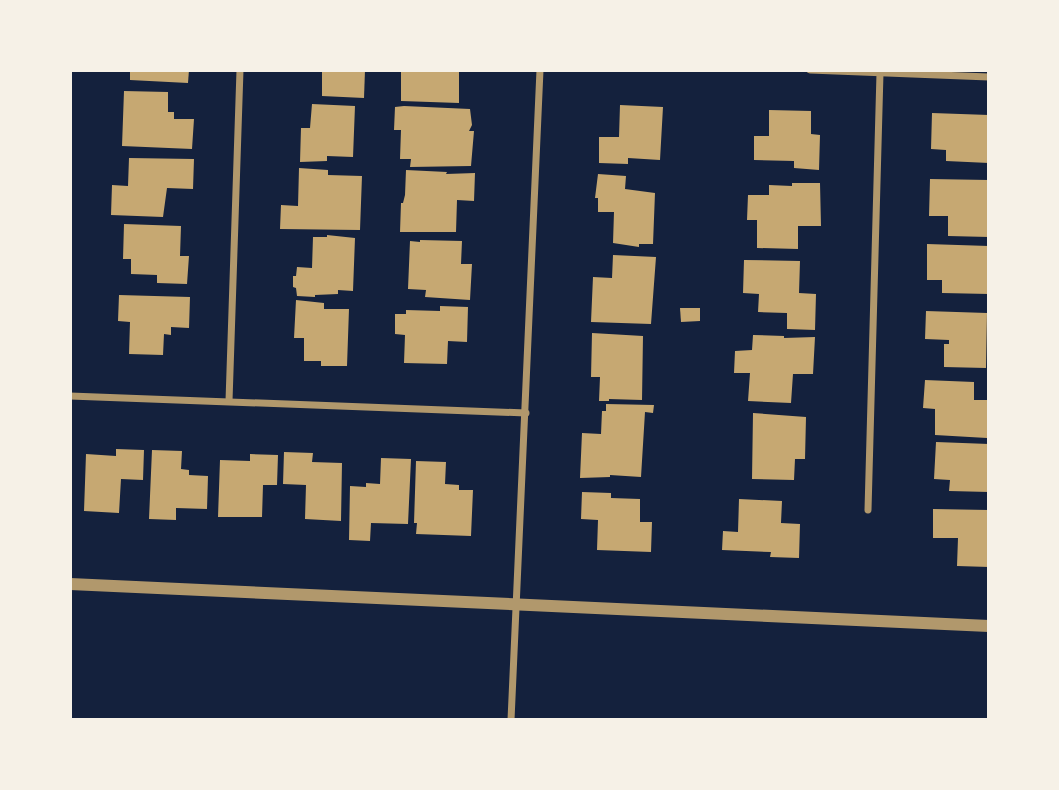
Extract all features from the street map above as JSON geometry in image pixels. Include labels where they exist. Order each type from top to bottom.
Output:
[{"type":"street","points":[[229,401],[240,70]]},
{"type":"street","points":[[511,720],[540,70]]},
{"type":"street","points":[[810,70],[989,77]]},
{"type":"street","points":[[868,510],[880,73]]},
{"type":"street","points":[[70,396],[526,413]]},
{"type":"street","points":[[70,584],[989,626]]},
{"type":"building","points":[[130,70],[189,70],[188,83],[130,80]]},
{"type":"building","points":[[322,70],[365,70],[364,98],[322,96]]},
{"type":"building","points":[[401,70],[459,70],[459,103],[401,101]]},
{"type":"building","points":[[124,91],[168,92],[168,112],[174,112],[174,119],[194,119],[192,149],[122,146]]},
{"type":"building","points":[[312,104],[355,106],[353,157],[327,156],[327,161],[300,162],[301,128],[310,128]]},
{"type":"building","points":[[620,105],[663,107],[660,160],[628,158],[628,164],[599,163],[599,137],[619,137]]},
{"type":"building","points":[[395,107],[470,109],[472,125],[469,131],[474,131],[471,166],[410,167],[411,159],[400,159],[401,130],[394,130]]},
{"type":"building","points":[[769,110],[811,111],[811,134],[820,135],[819,170],[794,168],[794,161],[754,160],[754,136],[769,136]]},
{"type":"building","points":[[932,113],[989,115],[989,163],[946,161],[946,150],[931,149]]},
{"type":"building","points":[[129,158],[194,159],[193,189],[167,188],[163,217],[111,215],[112,185],[128,186]]},
{"type":"building","points":[[299,168],[328,170],[328,175],[362,176],[360,230],[280,229],[281,205],[298,206]]},
{"type":"building","points":[[406,170],[447,172],[446,174],[475,173],[474,201],[457,200],[456,232],[400,232]]},
{"type":"building","points":[[598,174],[626,176],[625,189],[655,193],[653,244],[639,244],[639,247],[613,243],[614,212],[598,212],[598,198],[595,198]]},
{"type":"building","points":[[930,179],[989,180],[989,237],[948,236],[948,216],[929,216]]},
{"type":"building","points":[[792,183],[820,183],[821,226],[798,226],[798,249],[757,248],[757,220],[747,220],[748,195],[769,195],[769,185],[792,186]]},
{"type":"building","points":[[124,224],[181,226],[180,256],[189,256],[187,284],[157,283],[157,275],[131,274],[131,259],[123,259]]},
{"type":"building","points":[[327,235],[355,238],[353,291],[338,290],[338,294],[315,297],[297,296],[296,288],[293,287],[293,276],[296,276],[297,267],[312,268],[313,237]]},
{"type":"building","points":[[410,241],[462,241],[461,264],[472,264],[470,300],[425,297],[426,290],[408,289]]},
{"type":"building","points":[[927,244],[989,246],[989,294],[942,293],[942,280],[927,280]]},
{"type":"building","points":[[613,255],[656,257],[651,324],[591,322],[593,277],[612,278]]},
{"type":"building","points":[[744,260],[800,261],[799,293],[816,294],[815,330],[787,329],[787,313],[758,312],[759,294],[743,293]]},
{"type":"building","points":[[119,295],[190,297],[189,328],[171,327],[171,335],[164,334],[163,355],[129,354],[130,322],[118,321]]},
{"type":"building","points":[[296,300],[324,303],[324,309],[349,309],[347,366],[321,366],[321,361],[304,361],[304,338],[294,338]]},
{"type":"building","points":[[440,306],[468,307],[467,342],[448,341],[447,364],[404,363],[405,335],[395,334],[395,314],[406,314],[406,310],[440,311]]},
{"type":"building","points":[[680,308],[700,308],[700,321],[681,322]]},
{"type":"building","points":[[926,311],[987,313],[986,368],[944,367],[944,344],[949,344],[949,340],[925,339]]},
{"type":"building","points":[[592,333],[643,336],[642,400],[599,401],[600,377],[591,377]]},
{"type":"building","points":[[753,335],[815,337],[813,374],[793,374],[791,403],[748,401],[750,373],[734,373],[735,351],[752,350]]},
{"type":"building","points":[[925,380],[974,382],[974,400],[989,400],[987,438],[935,435],[935,409],[923,408]]},
{"type":"building","points":[[606,404],[654,405],[653,413],[645,412],[641,477],[610,475],[580,478],[582,433],[601,434],[602,411],[606,411]]},
{"type":"building","points":[[753,413],[806,417],[805,459],[795,459],[794,480],[752,479]]},
{"type":"building","points":[[936,442],[989,444],[989,492],[949,491],[950,480],[934,479]]},
{"type":"building","points":[[116,449],[144,450],[143,480],[121,479],[119,513],[84,511],[86,454],[116,456]]},
{"type":"building","points":[[152,450],[182,451],[181,469],[189,470],[189,475],[208,476],[207,509],[176,508],[176,520],[149,519]]},
{"type":"building","points":[[284,452],[313,453],[312,462],[342,463],[341,521],[305,519],[306,485],[283,484]]},
{"type":"building","points":[[250,454],[278,455],[277,485],[263,485],[262,517],[218,517],[220,460],[250,461]]},
{"type":"building","points":[[381,458],[411,459],[408,524],[371,523],[370,541],[349,540],[350,486],[380,484]]},
{"type":"building","points":[[416,461],[446,462],[445,484],[459,485],[459,490],[473,490],[471,536],[416,534]]},
{"type":"building","points":[[582,492],[611,493],[611,498],[640,499],[640,522],[652,522],[651,552],[597,550],[598,520],[581,519]]},
{"type":"building","points":[[739,499],[782,501],[781,523],[800,524],[799,558],[770,557],[771,552],[722,550],[723,531],[738,532]]},
{"type":"building","points":[[933,509],[989,510],[989,567],[957,566],[958,538],[933,538]]}]
